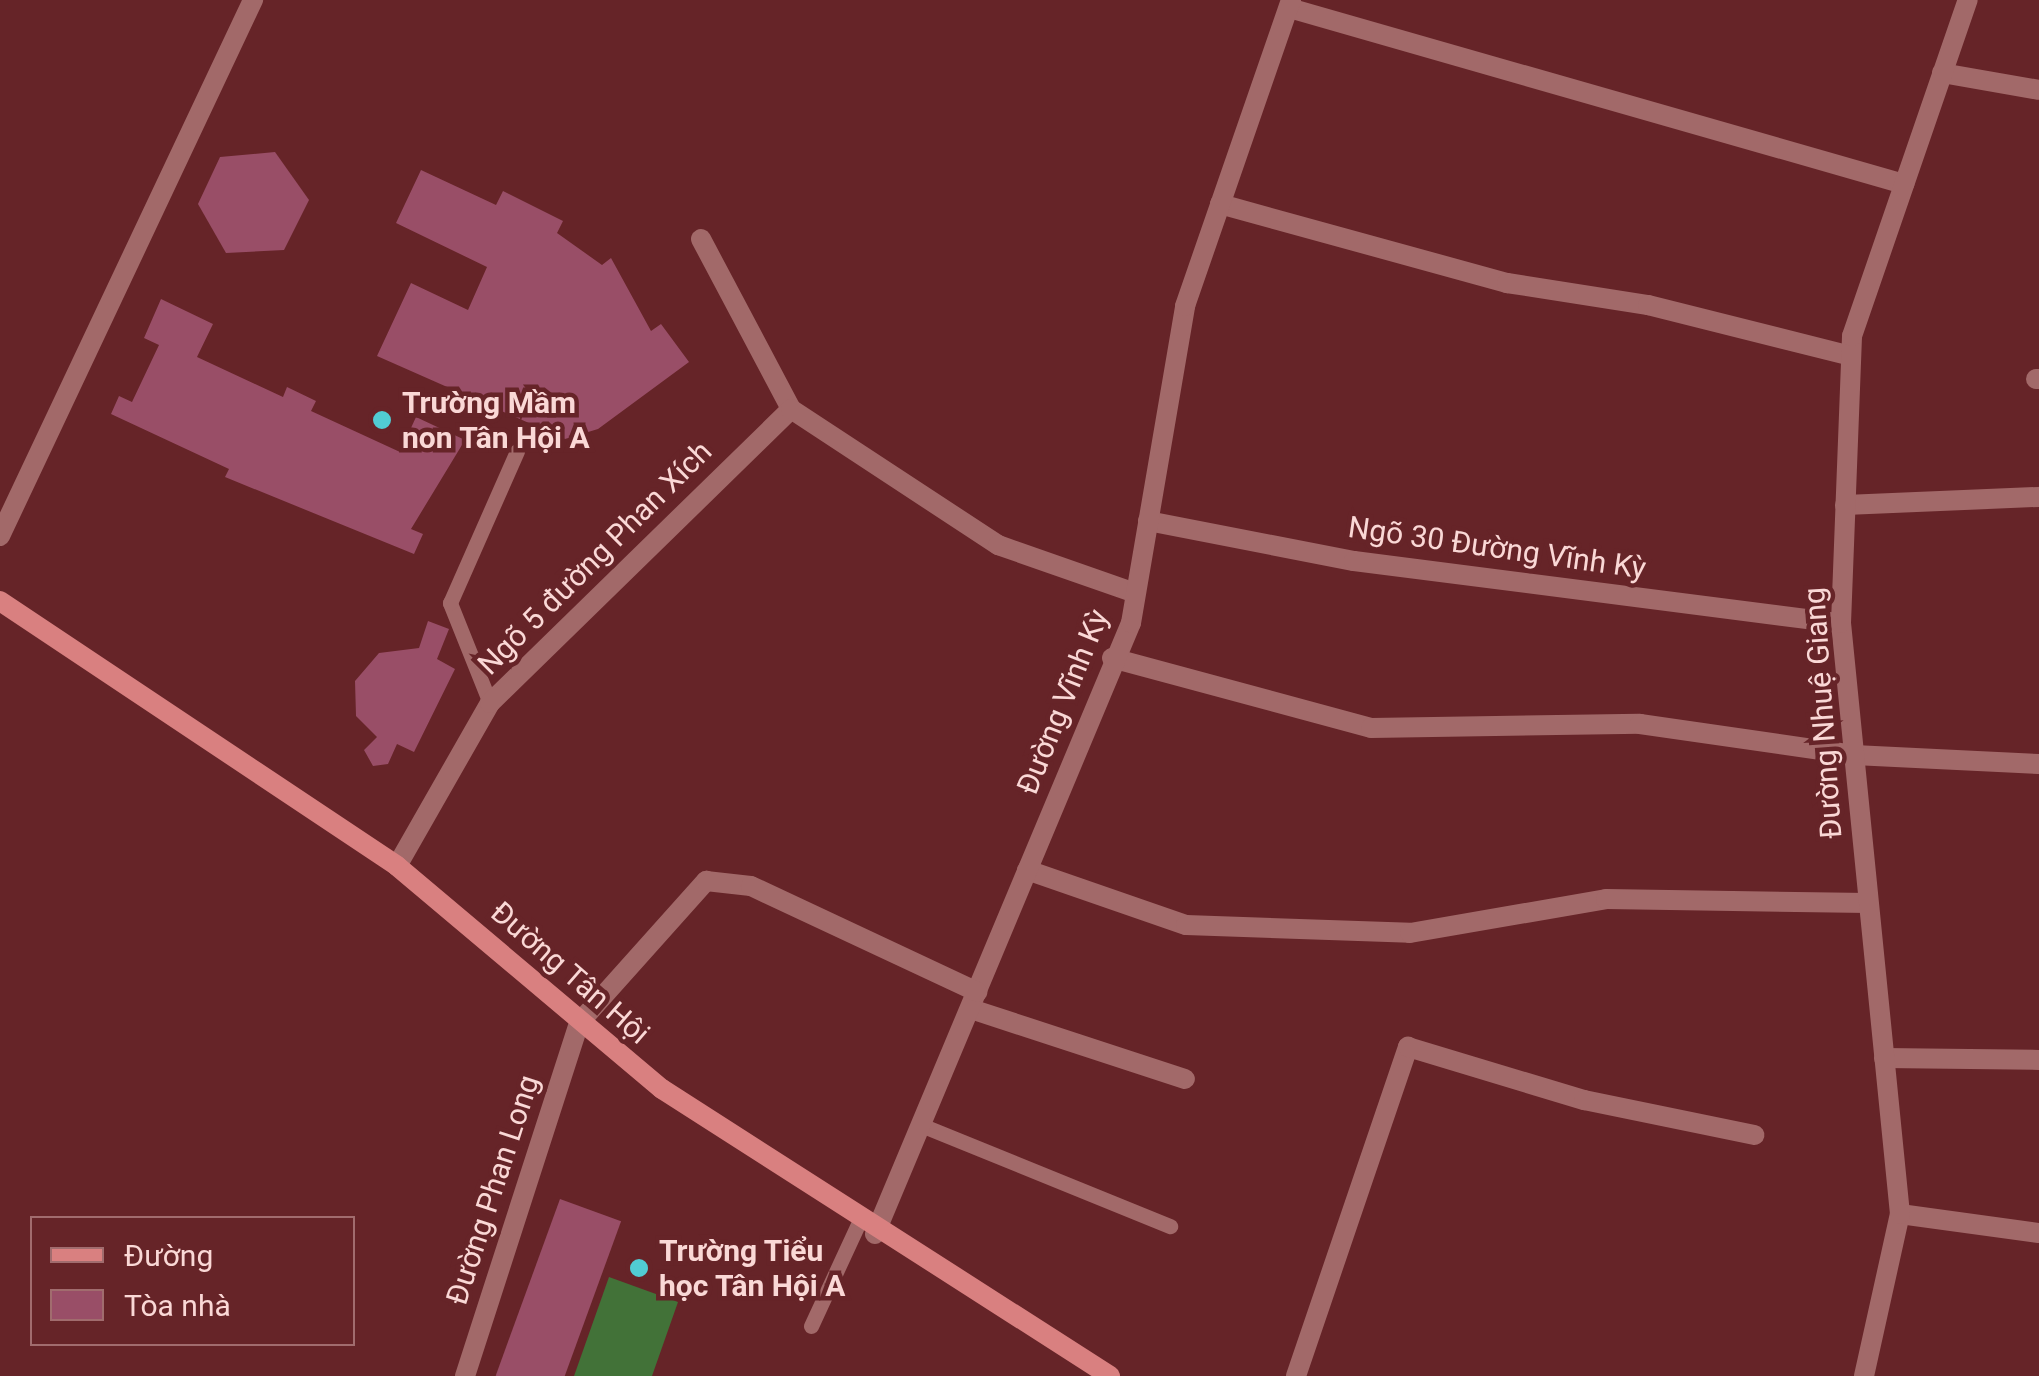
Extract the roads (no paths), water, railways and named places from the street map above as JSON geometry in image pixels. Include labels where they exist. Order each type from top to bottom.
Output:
[{"type":"street","points":[[0,536],[253,0]]},
{"type":"street","name":"Đường Nhuệ Giang","points":[[1864,1376],[1900,1214],[1841,623],[1851,356],[1962,2]]},
{"type":"street","points":[[1290,4],[1904,184]]},
{"type":"street","name":"Đường Vĩnh Kỳ","points":[[867,1228],[922,1125],[1136,593],[1185,306],[1290,4]]},
{"type":"street","points":[[1942,73],[2039,90]]},
{"type":"street","points":[[1220,204],[1508,283],[1648,304],[1851,356]]},
{"type":"street","points":[[701,239],[791,409],[998,545],[1136,593]]},
{"type":"street","name":"Ngõ 5 đường Phan Xích","points":[[397,866],[490,703],[791,409]]},
{"type":"street","points":[[1845,504],[2039,497]]},
{"type":"street","name":"Ngõ 30 Đường Vĩnh Kỳ","points":[[1148,520],[1354,561],[1841,623]]},
{"type":"street","name":"Đường Tân Hội","points":[[0,601],[397,866],[578,1022],[867,1228],[1110,1376]]},
{"type":"street","points":[[1112,658],[1371,728],[1640,724],[1854,755],[2039,764]]},
{"type":"street","points":[[1027,870],[1186,926],[1410,934],[1606,899],[1868,904]]},
{"type":"street","points":[[578,1022],[706,881],[751,886],[974,1000],[1185,1079]]},
{"type":"street","name":"Đường Phan Long","points":[[465,1376],[578,1022]]},
{"type":"street","points":[[1296,1376],[1408,1047],[1584,1100],[1754,1135]]},
{"type":"street","points":[[1884,1058],[2039,1060]]},
{"type":"street","points":[[1900,1214],[2039,1232]]},
{"type":"lane","points":[[490,703],[450,603],[517,451]]},
{"type":"lane","points":[[922,1125],[1170,1226]]},
{"type":"lane","points":[[811,1326],[867,1228]]},
{"type":"place","name":"Trường Mầm non Tân Hội A","points":[[382,420]]},
{"type":"place","name":"Trường Tiểu học Tân Hội A","points":[[639,1268]]}]
